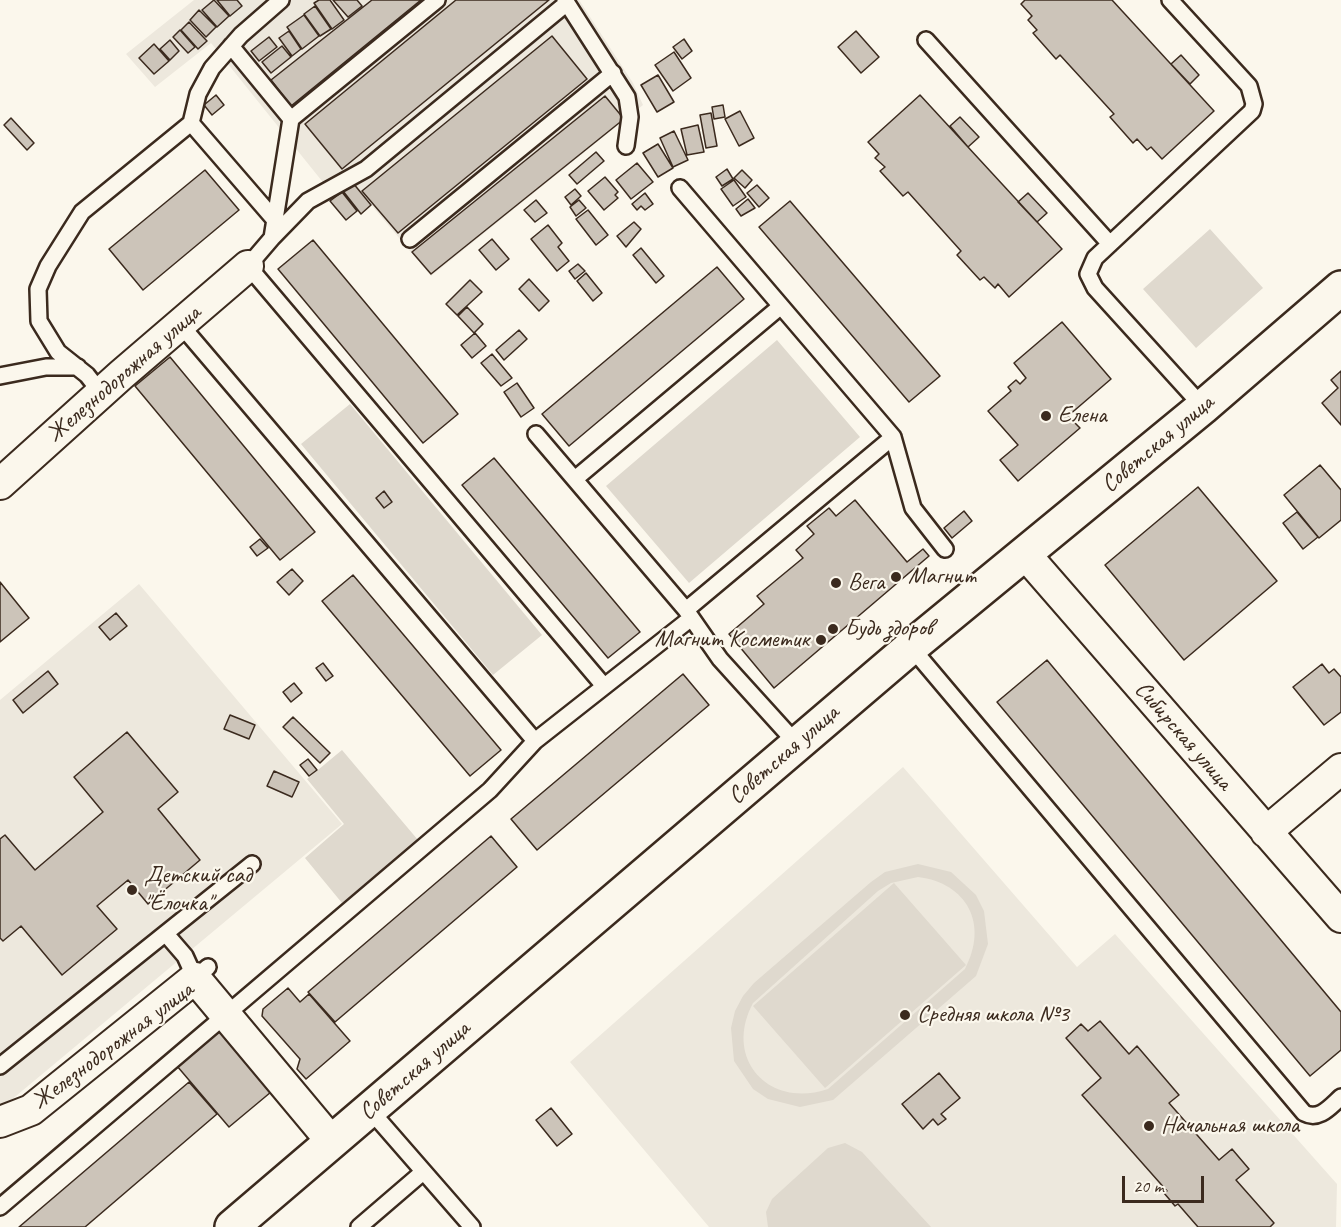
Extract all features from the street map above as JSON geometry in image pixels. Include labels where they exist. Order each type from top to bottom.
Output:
[{"type":"street","name":"Железнодорожная улица","points":[[0,484],[248,266]]},
{"type":"street","name":"Советская улица","points":[[232,1227],[911,647],[973,583],[1025,554],[1203,407],[1341,288]]},
{"type":"street","name":"Сибирская улица","points":[[1025,554],[1341,918]]},
{"type":"street","points":[[1266,831],[1341,769]]},
{"type":"street","name":"Железнодорожная улица","points":[[0,1122],[31,1110],[202,972],[226,1013],[332,1142]]},
{"type":"lane","points":[[101,393],[78,367],[58,352],[39,321],[38,289],[48,266],[82,212],[191,123],[204,80],[231,46],[281,0]]},
{"type":"lane","points":[[272,238],[291,118],[437,0]]},
{"type":"lane","points":[[1170,0],[1249,86],[1254,104],[1252,111],[1110,244],[1090,266],[1088,274],[1091,282],[1203,407]]},
{"type":"lane","points":[[604,686],[248,266],[308,201],[366,169],[566,2],[622,87],[630,109],[626,146]]},
{"type":"lane","points":[[926,40],[1110,244]]},
{"type":"lane","points":[[231,46],[291,118]]},
{"type":"lane","points":[[410,239],[613,73]]},
{"type":"lane","points":[[191,123],[274,219]]},
{"type":"lane","points":[[680,188],[893,437],[913,508],[945,549]]},
{"type":"lane","points":[[575,479],[781,306]]},
{"type":"lane","points":[[180,324],[535,741]]},
{"type":"lane","points":[[0,376],[46,367],[78,367]]},
{"type":"lane","points":[[536,434],[688,615],[720,659],[797,744]]},
{"type":"lane","points":[[0,1207],[490,790],[535,741],[688,615],[893,437]]},
{"type":"lane","points":[[911,647],[1304,1113],[1315,1116],[1321,1114],[1341,1097]]},
{"type":"lane","points":[[0,1066],[252,864]]},
{"type":"lane","points":[[166,934],[184,956],[202,972]]},
{"type":"lane","points":[[370,1110],[472,1227]]},
{"type":"lane","points":[[359,1227],[423,1172]]},
{"type":"shaded area","points":[[194,0],[579,0],[633,83],[643,105],[431,276],[352,182],[334,196],[211,43],[155,87],[126,54]]},
{"type":"shaded area","points":[[1210,229],[1263,288],[1196,348],[1143,289]]},
{"type":"shaded area","points":[[777,340],[860,437],[689,583],[606,486]]},
{"type":"shaded area","points":[[350,404],[542,635],[493,675],[301,444]]},
{"type":"shaded area","name":"Детский сад \"Ёлочка\"","points":[[139,584],[342,824],[10,1101],[0,1104],[0,700]]},
{"type":"shaded area","points":[[342,750],[418,840],[342,903],[305,858],[344,824],[307,779]]},
{"type":"shaded area","name":"Средняя школа №3","points":[[903,767],[1077,967],[1115,934],[1337,1184],[1336,1227],[709,1227],[570,1062]]},
{"type":"shaded area","points":[[918,864],[951,872],[976,895],[984,911],[988,944],[976,976],[833,1100],[800,1107],[768,1099],[753,1089],[734,1061],[731,1028],[735,1011],[743,996],[754,983],[885,872]],"holes":[[[918,877],[935,881],[961,897],[969,908],[974,922],[975,936],[972,952],[965,969],[828,1089],[807,1093],[787,1092],[770,1085],[757,1074],[748,1060],[744,1043],[745,1024],[753,1003],[878,891],[891,883]]]},
{"type":"shaded area","points":[[894,883],[966,965],[825,1088],[753,1006]]},
{"type":"shaded area","points":[[845,1143],[862,1152],[931,1227],[768,1227],[766,1212],[772,1199],[828,1148]]},
{"type":"building","points":[[214,0],[229,16],[217,27],[202,10]]},
{"type":"building","points":[[217,0],[237,0],[242,6],[230,16]]},
{"type":"building","points":[[319,0],[330,0],[344,20],[332,29],[314,3]]},
{"type":"building","points":[[333,0],[357,0],[362,6],[348,17]]},
{"type":"building","points":[[372,0],[421,0],[291,106],[271,80]]},
{"type":"building","points":[[456,0],[549,0],[342,169],[305,124]]},
{"type":"building","points":[[1025,0],[1112,0],[1214,111],[1162,159],[1151,147],[1147,150],[1137,139],[1133,143],[1110,117],[1114,114],[1060,55],[1056,59],[1033,33],[1037,30],[1028,20],[1032,16],[1021,4]]},
{"type":"building","points":[[315,6],[331,29],[320,36],[304,14]]},
{"type":"building","points":[[199,10],[216,27],[206,37],[190,20]]},
{"type":"building","points":[[304,15],[319,36],[302,49],[287,27]]},
{"type":"building","points":[[189,22],[207,41],[198,49],[181,30]]},
{"type":"building","points":[[180,30],[195,47],[188,53],[173,37]]},
{"type":"building","points":[[289,31],[301,49],[292,56],[279,38]]},
{"type":"building","points":[[856,31],[879,57],[861,73],[838,47]]},
{"type":"building","points":[[552,36],[587,79],[398,233],[362,191]]},
{"type":"building","points":[[269,37],[277,47],[259,61],[251,51]]},
{"type":"building","points":[[684,39],[692,51],[682,59],[673,47]]},
{"type":"building","points":[[170,40],[179,51],[170,60],[160,49]]},
{"type":"building","points":[[154,44],[169,61],[154,74],[139,58]]},
{"type":"building","points":[[282,46],[291,57],[271,73],[262,62]]},
{"type":"building","points":[[674,52],[691,78],[673,91],[655,65]]},
{"type":"building","points":[[1181,55],[1199,75],[1190,84],[1171,64]]},
{"type":"building","points":[[658,75],[674,102],[657,112],[641,85]]},
{"type":"building","points":[[216,95],[224,105],[212,115],[204,105]]},
{"type":"building","points":[[920,95],[1062,249],[1009,297],[998,284],[995,288],[984,277],[980,280],[957,255],[961,251],[908,192],[903,196],[880,171],[885,167],[875,158],[879,154],[868,142]]},
{"type":"building","points":[[605,96],[624,119],[431,274],[412,252]]},
{"type":"building","points":[[723,105],[725,117],[714,119],[712,107]]},
{"type":"building","points":[[740,111],[754,138],[739,146],[725,119]]},
{"type":"building","points":[[711,113],[717,146],[706,148],[700,115]]},
{"type":"building","points":[[960,117],[979,137],[968,147],[950,126]]},
{"type":"building","points":[[11,118],[34,143],[27,150],[4,125]]},
{"type":"building","points":[[698,125],[704,152],[687,155],[681,129]]},
{"type":"building","points":[[674,131],[688,160],[673,167],[660,138]]},
{"type":"building","points":[[658,144],[673,168],[658,177],[643,153]]},
{"type":"building","points":[[596,152],[604,161],[577,184],[569,175]]},
{"type":"building","points":[[637,163],[653,182],[631,199],[616,180]]},
{"type":"building","points":[[727,169],[733,179],[722,186],[716,177]]},
{"type":"building","points":[[205,170],[239,210],[143,290],[109,249]]},
{"type":"building","points":[[742,170],[752,180],[745,188],[734,178]]},
{"type":"building","points":[[605,177],[618,192],[615,195],[618,198],[604,210],[588,191]]},
{"type":"building","points":[[734,180],[746,197],[733,206],[721,189]]},
{"type":"building","points":[[353,183],[371,205],[361,214],[343,191]]},
{"type":"building","points":[[757,185],[769,198],[759,207],[747,193]]},
{"type":"building","points":[[575,189],[581,196],[571,205],[565,197]]},
{"type":"building","points":[[342,192],[357,211],[346,220],[330,201]]},
{"type":"building","points":[[645,193],[653,204],[645,210],[641,206],[637,210],[632,204]]},
{"type":"building","points":[[1028,193],[1047,213],[1037,222],[1018,202]]},
{"type":"building","points":[[748,199],[755,208],[741,216],[736,209]]},
{"type":"building","points":[[536,200],[547,213],[535,222],[524,210]]},
{"type":"building","points":[[579,200],[586,208],[576,216],[570,207]]},
{"type":"building","points":[[790,201],[940,376],[909,402],[759,227]]},
{"type":"building","points":[[588,210],[608,235],[596,245],[576,219]]},
{"type":"building","points":[[634,222],[641,229],[626,247],[617,236]]},
{"type":"building","points":[[548,225],[562,243],[558,247],[569,261],[557,271],[531,239]]},
{"type":"building","points":[[492,239],[509,259],[496,270],[479,250]]},
{"type":"building","points":[[313,240],[458,414],[423,443],[278,269]]},
{"type":"building","points":[[641,248],[664,276],[656,283],[633,255]]},
{"type":"building","points":[[578,264],[585,271],[575,279],[569,271]]},
{"type":"building","points":[[717,267],[744,299],[569,446],[542,414]]},
{"type":"building","points":[[586,273],[602,293],[593,301],[577,281]]},
{"type":"building","points":[[529,279],[549,301],[539,311],[519,289]]},
{"type":"building","points":[[470,280],[482,292],[457,315],[446,304]]},
{"type":"building","points":[[467,307],[483,324],[474,333],[458,316]]},
{"type":"building","points":[[1062,322],[1111,379],[1068,416],[1080,428],[1018,481],[1000,460],[1018,445],[988,411],[1011,391],[1008,387],[1016,380],[1020,384],[1026,378],[1014,363]]},
{"type":"building","points":[[519,330],[527,339],[504,360],[496,350]]},
{"type":"building","points":[[475,333],[486,346],[472,358],[461,345]]},
{"type":"building","points":[[492,354],[512,378],[501,386],[481,363]]},
{"type":"building","points":[[170,357],[315,532],[280,560],[135,386]]},
{"type":"building","points":[[1341,371],[1341,425],[1322,403],[1338,388],[1331,380]]},
{"type":"building","points":[[517,383],[534,408],[521,417],[504,392]]},
{"type":"building","points":[[494,458],[640,632],[608,658],[462,485]]},
{"type":"building","points":[[1320,465],[1341,490],[1341,520],[1319,538],[1284,495]]},
{"type":"building","points":[[1198,487],[1277,581],[1184,660],[1105,565]]},
{"type":"building","points":[[384,491],[392,502],[384,508],[376,498]]},
{"type":"building","name":"Вега","points":[[855,500],[907,562],[923,549],[929,556],[774,688],[729,634],[764,604],[757,596],[803,558],[796,550],[814,534],[807,526],[829,508],[836,516]]},
{"type":"building","points":[[964,511],[972,521],[952,538],[944,528]]},
{"type":"building","points":[[1297,512],[1318,537],[1303,549],[1283,523]]},
{"type":"building","points":[[260,539],[268,548],[257,556],[250,547]]},
{"type":"building","points":[[292,569],[303,581],[289,595],[277,582]]},
{"type":"building","points":[[353,575],[501,750],[470,776],[322,601]]},
{"type":"building","points":[[0,582],[29,618],[0,642]]},
{"type":"building","points":[[116,613],[127,626],[110,640],[99,627]]},
{"type":"building","points":[[1047,660],[1341,1012],[1341,1050],[1310,1076],[997,702]]},
{"type":"building","points":[[323,663],[333,676],[326,681],[316,668]]},
{"type":"building","points":[[1322,664],[1329,673],[1334,669],[1341,677],[1341,712],[1324,725],[1293,687]]},
{"type":"building","points":[[48,671],[58,684],[23,713],[13,700]]},
{"type":"building","points":[[683,674],[709,705],[537,850],[511,819]]},
{"type":"building","points":[[294,683],[302,693],[291,702],[283,692]]},
{"type":"building","points":[[230,715],[255,725],[249,739],[224,729]]},
{"type":"building","points":[[293,717],[330,753],[320,763],[283,727]]},
{"type":"building","points":[[127,732],[178,792],[158,809],[200,860],[148,904],[128,880],[97,906],[117,929],[62,975],[21,926],[3,941],[0,938],[0,839],[5,835],[35,870],[103,812],[74,777]]},
{"type":"building","points":[[308,759],[317,770],[309,776],[300,765]]},
{"type":"building","points":[[274,771],[299,782],[292,797],[267,786]]},
{"type":"building","points":[[491,836],[517,867],[335,1022],[308,992]]},
{"type":"building","points":[[288,988],[300,1002],[309,994],[350,1041],[306,1079],[297,1069],[300,1059],[262,1016],[263,1009]]},
{"type":"building","name":"Начальная школа","points":[[1100,1021],[1129,1054],[1137,1046],[1179,1095],[1169,1103],[1219,1160],[1232,1149],[1249,1169],[1236,1180],[1274,1223],[1270,1227],[1198,1227],[1178,1204],[1175,1206],[1164,1193],[1167,1191],[1082,1095],[1101,1078],[1066,1038],[1081,1024],[1088,1031]]},
{"type":"building","points":[[218,1030],[271,1092],[229,1127],[177,1066]]},
{"type":"building","points":[[939,1073],[960,1098],[941,1114],[946,1119],[938,1125],[933,1119],[923,1129],[902,1104]]},
{"type":"building","points":[[189,1082],[217,1114],[85,1227],[19,1227]]},
{"type":"building","points":[[551,1108],[572,1134],[557,1146],[536,1120]]},
{"type":"place","name":"Елена","points":[[1046,416]]},
{"type":"place","name":"Магнит","points":[[896,577]]},
{"type":"place","name":"Вега","points":[[836,583]]},
{"type":"place","name":"Будь здоров","points":[[833,629]]},
{"type":"place","name":"Магнит Косметик","points":[[821,640]]},
{"type":"place","name":"Детский сад \"Ёлочка\"","points":[[132,890]]},
{"type":"place","name":"Средняя школа №3","points":[[905,1015]]},
{"type":"place","name":"Начальная школа","points":[[1149,1126]]}]
